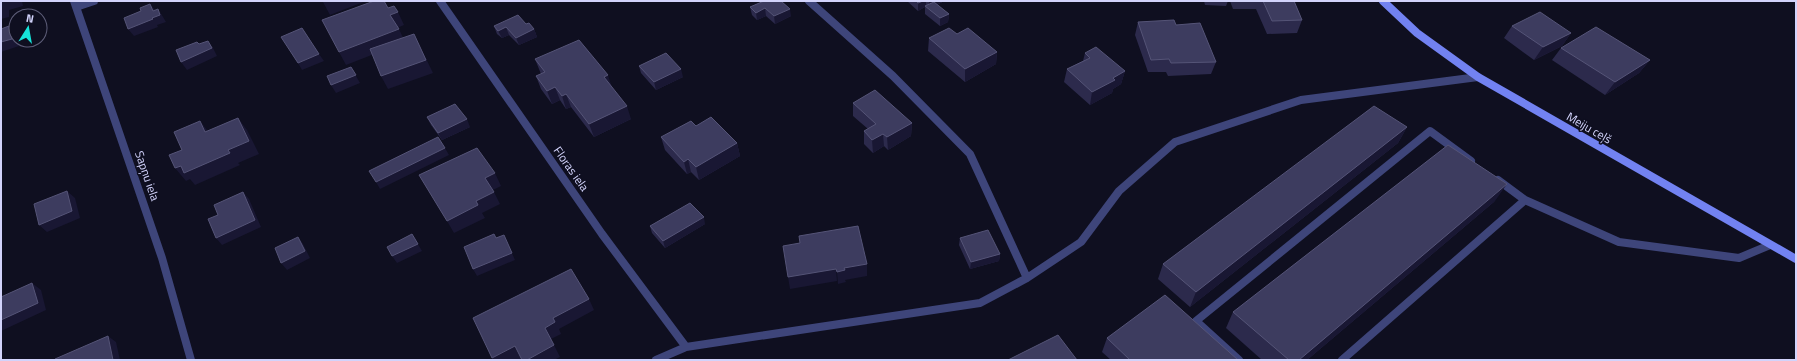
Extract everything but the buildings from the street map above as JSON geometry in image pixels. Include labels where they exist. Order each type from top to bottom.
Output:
[{"type":"street","points":[[75,4],[94,1]]},
{"type":"street","name":"Floras iela","points":[[440,1],[602,234],[686,348]]},
{"type":"street","points":[[809,1],[893,76],[970,154],[1027,278]]},
{"type":"street","name":"Meiju ceļš","points":[[1383,1],[1417,33],[1478,77],[1796,259]]},
{"type":"street","name":"Sapņu iela","points":[[75,4],[162,258],[191,360]]},
{"type":"street","points":[[656,360],[686,348],[980,303],[1027,278],[1081,242],[1119,191],[1175,142],[1301,100],[1478,77]]},
{"type":"street","points":[[1239,360],[1196,321],[1430,131],[1481,168]]},
{"type":"street","points":[[1493,177],[1525,200],[1618,242],[1739,258],[1770,245]]},
{"type":"street","points":[[1342,360],[1525,200]]}]
